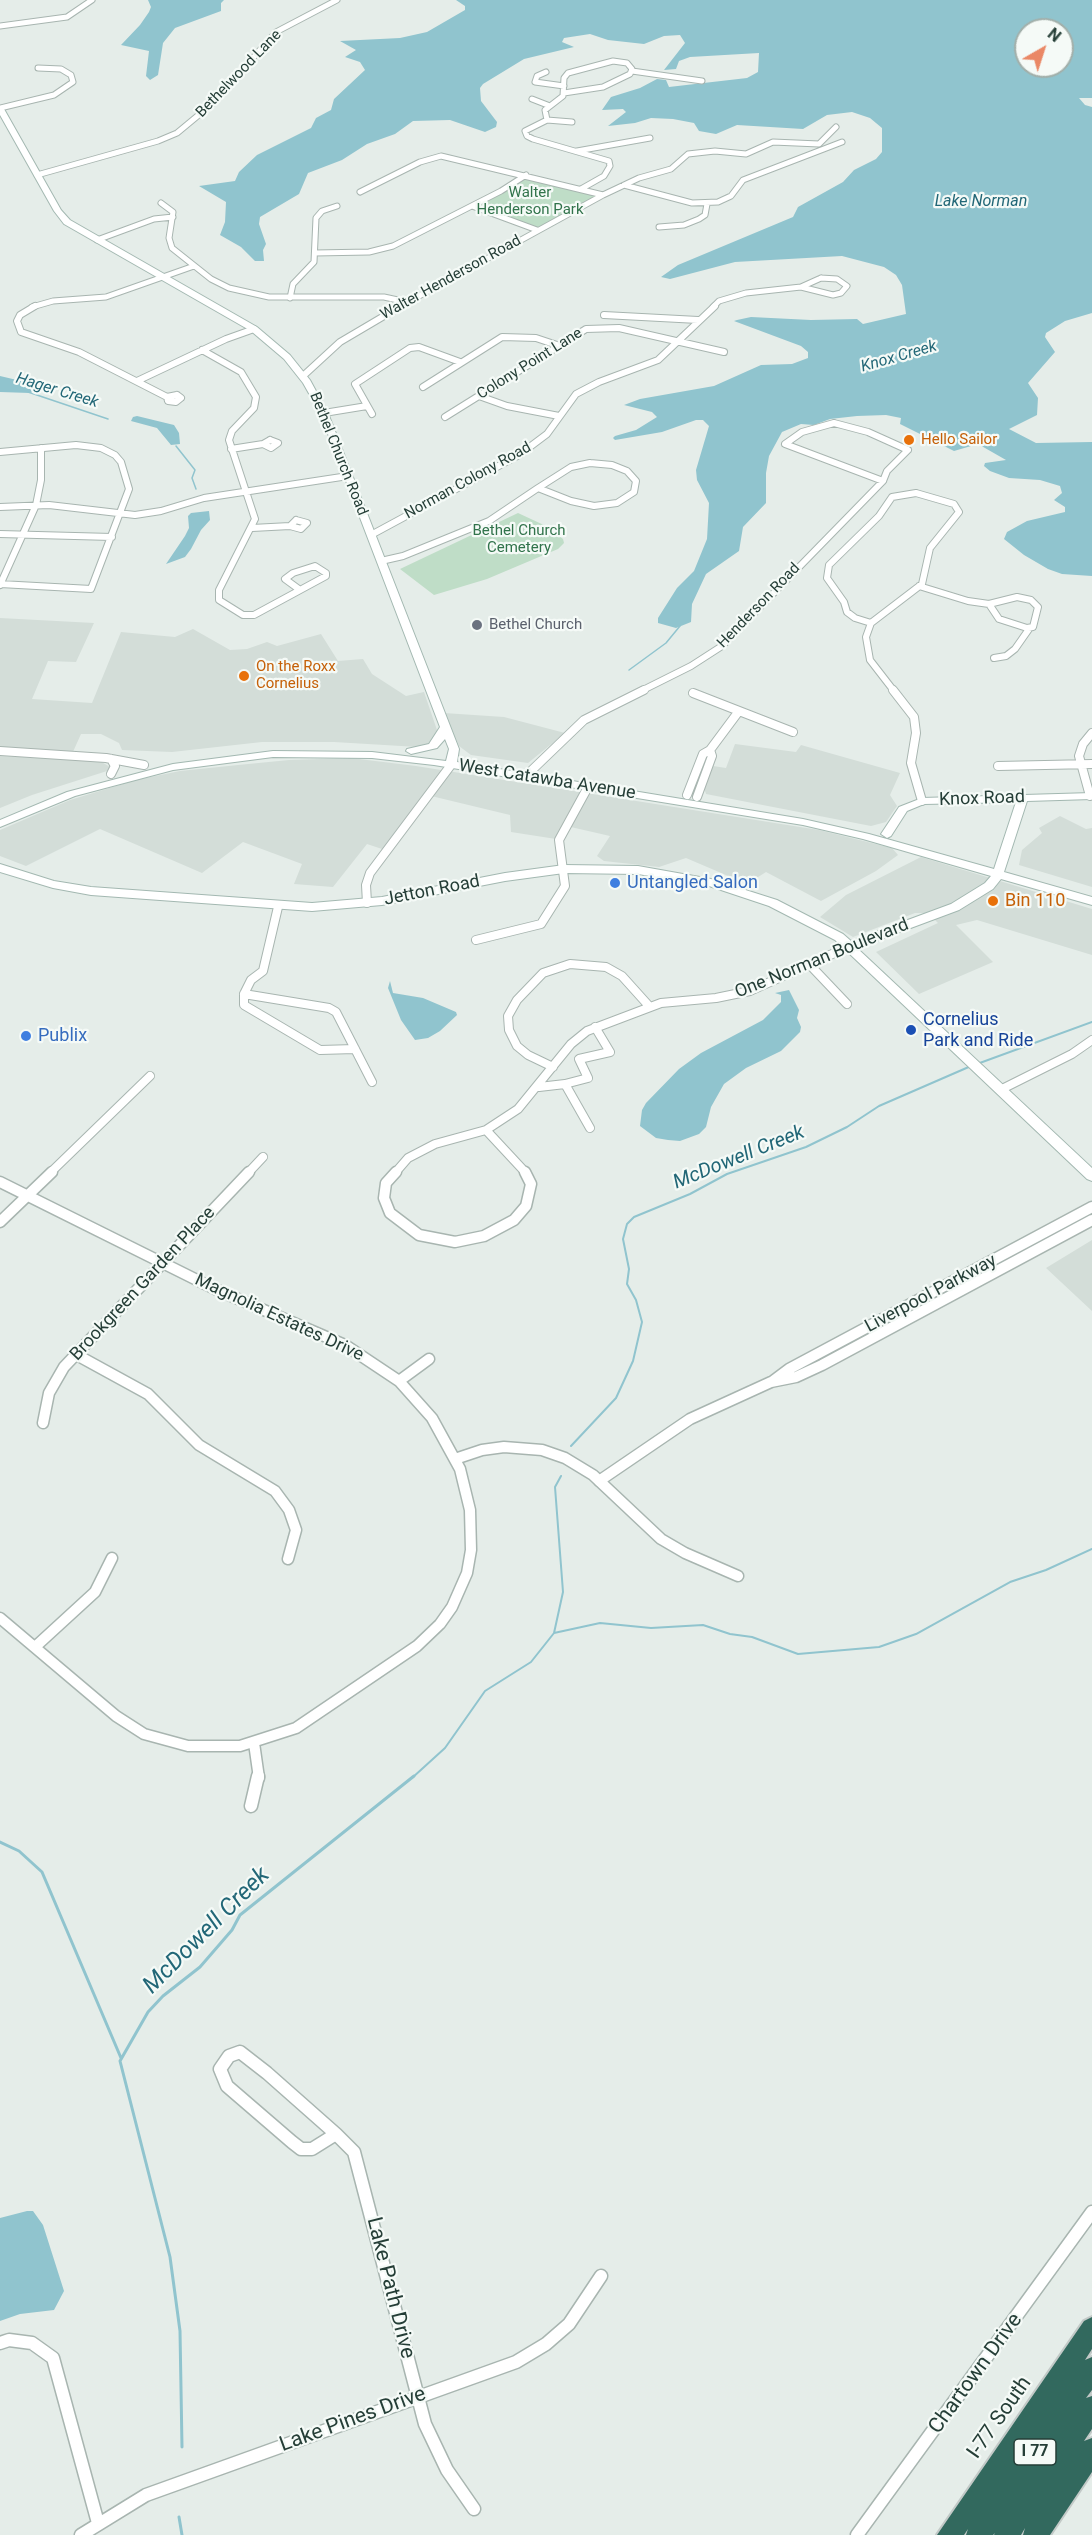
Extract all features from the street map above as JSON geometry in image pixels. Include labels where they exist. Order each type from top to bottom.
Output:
[{"type":"highway","name":"I-77 South","points":[[949,2535],[1092,2329]]},
{"type":"highway","name":"I 77","points":[[978,2535],[1092,2369]]},
{"type":"highway","name":"I 77","points":[[1005,2535],[1092,2408]]},
{"type":"highway","name":"I 77","points":[[1035,2535],[1092,2450]]},
{"type":"street","points":[[0,26],[68,17],[92,0]]},
{"type":"street","name":"Bethelwood Lane","points":[[37,175],[173,136],[212,104],[276,32],[337,0]]},
{"type":"street","points":[[547,120],[545,110],[561,98],[564,78],[568,74],[606,61],[627,63],[632,71]]},
{"type":"street","points":[[0,109],[54,95],[73,83],[71,75],[65,71],[51,67],[38,68]]},
{"type":"street","points":[[546,72],[537,76],[535,82],[564,89],[598,89],[632,71],[702,81]]},
{"type":"street","points":[[532,99],[550,106]]},
{"type":"street","name":"Bethel Church Road","points":[[0,109],[3,121],[63,217],[98,240],[254,329],[276,346],[303,376],[324,413],[454,749],[453,761]]},
{"type":"street","points":[[572,123],[547,120],[529,128],[525,134],[533,139],[560,144],[603,158],[610,163],[602,178],[581,189]]},
{"type":"street","name":"Walter Henderson Road","points":[[303,376],[346,337],[537,230],[640,177],[671,169],[690,154],[715,151],[746,154],[773,142],[819,144],[836,127]]},
{"type":"street","points":[[577,151],[650,138]]},
{"type":"street","points":[[624,185],[684,201],[707,204],[728,198],[743,180],[842,142]]},
{"type":"street","points":[[360,192],[437,156],[449,156],[603,195]]},
{"type":"street","points":[[315,253],[387,248],[472,206],[526,175]]},
{"type":"street","points":[[161,203],[171,209],[173,217],[169,238],[171,244],[194,266],[216,282],[239,291],[291,298],[384,297],[407,302]]},
{"type":"street","points":[[659,227],[684,225],[699,219],[705,214],[707,204]]},
{"type":"street","points":[[291,298],[292,286],[312,265],[315,253],[316,218],[326,209],[337,206]]},
{"type":"street","points":[[472,206],[537,230]]},
{"type":"street","points":[[98,240],[154,219],[173,217]]},
{"type":"street","points":[[167,397],[79,352],[26,336],[21,332],[17,321],[20,315],[33,306],[53,301],[106,297],[194,266]]},
{"type":"street","name":"Norman Colony Road","points":[[371,535],[519,455],[547,434],[580,392],[599,382],[647,366],[666,355],[714,305],[730,296],[801,287],[833,295],[841,293],[847,286],[844,282],[829,277],[813,280],[801,287]]},
{"type":"street","points":[[604,315],[698,320]]},
{"type":"street","name":"Colony Point Lane","points":[[446,417],[582,330],[597,327],[619,328],[724,352]]},
{"type":"street","points":[[137,381],[202,350],[254,329]]},
{"type":"street","points":[[423,387],[502,337],[536,338],[557,345]]},
{"type":"street","points":[[372,414],[355,384],[410,348],[419,347],[460,362]]},
{"type":"street","points":[[202,350],[240,372],[256,398],[254,408],[232,431],[229,440],[254,514],[252,528],[219,590],[219,600],[243,615],[254,615],[326,576],[326,573],[315,566],[293,573],[285,579],[300,590]]},
{"type":"street","points":[[479,396],[507,406],[559,416]]},
{"type":"street","points":[[324,413],[367,406]]},
{"type":"street","name":"Henderson Road","points":[[532,770],[584,720],[692,666],[722,646],[883,481],[886,471],[908,450],[906,447],[868,432],[834,423],[802,432],[785,444],[873,475],[883,481]]},
{"type":"street","points":[[231,449],[263,444]]},
{"type":"street","points":[[0,452],[41,448],[84,445],[101,448],[119,458],[129,489],[91,589],[0,584],[36,505],[41,480],[41,448]]},
{"type":"street","points":[[381,561],[403,556],[489,520],[538,488],[571,467],[590,463],[623,468],[634,477],[637,485],[634,492],[627,498],[600,505],[583,505],[538,488]]},
{"type":"street","points":[[0,507],[36,505],[120,515],[150,513],[193,500],[348,476]]},
{"type":"street","points":[[871,623],[855,618],[847,612],[844,602],[827,578],[827,569],[879,516],[887,501],[904,493],[916,493],[942,500],[959,510],[930,548],[925,577],[920,586],[888,607],[871,623],[866,637],[867,653],[914,717],[916,733],[911,764],[922,801]]},
{"type":"street","points":[[252,528],[290,526]]},
{"type":"street","points":[[0,534],[112,537]]},
{"type":"street","points":[[920,586],[968,602],[989,604],[1017,597],[1031,600],[1036,604],[1039,612],[1035,626],[1029,629],[1016,650],[1005,656],[994,658]]},
{"type":"street","points":[[989,604],[999,619],[1029,629]]},
{"type":"street","points":[[693,693],[793,732]]},
{"type":"street","points":[[621,792],[690,799],[712,756],[710,750],[740,711]]},
{"type":"street","points":[[411,751],[433,746],[439,740],[445,727]]},
{"type":"street","points":[[1091,796],[1081,765],[1080,750],[1092,733]]},
{"type":"street","name":"West Catawba Avenue","points":[[0,815],[65,788],[144,765],[205,754],[274,747],[351,746],[411,751],[588,787],[764,815],[845,831],[995,870],[1092,892]]},
{"type":"street","points":[[195,763],[221,756],[269,751],[274,747]]},
{"type":"street","points":[[0,751],[111,759],[144,765]]},
{"type":"street","name":"West Catawba Avenue","points":[[0,824],[92,787],[195,763],[244,756],[321,753],[372,755],[532,770],[840,822],[887,834],[1092,901]]},
{"type":"street","points":[[111,759],[115,766],[111,774]]},
{"type":"street","points":[[367,903],[366,885],[370,873],[453,761]]},
{"type":"street","points":[[998,766],[1092,765]]},
{"type":"street","points":[[476,940],[541,924],[565,886],[560,840],[588,787]]},
{"type":"street","name":"Knox Road","points":[[887,834],[903,809],[922,801],[1091,796]]},
{"type":"street","name":"One Norman Boulevard","points":[[486,1131],[523,1168],[531,1184],[526,1206],[514,1220],[484,1236],[455,1242],[419,1235],[390,1213],[384,1198],[386,1183],[408,1158],[435,1144],[486,1131],[513,1114],[539,1087],[579,1037],[596,1027],[649,1006],[716,998],[750,991],[850,946],[955,907],[981,888],[981,882],[1005,857],[1023,798]]},
{"type":"street","points":[[764,815],[770,812],[840,822]]},
{"type":"street","name":"Jetton Road","points":[[0,868],[53,884],[91,891],[278,906],[367,903],[564,869],[656,872],[711,883],[790,910],[830,931],[850,946],[1092,1176]]},
{"type":"street","points":[[278,906],[267,960],[263,971],[251,980],[244,994],[244,1005],[320,1050],[355,1049]]},
{"type":"street","points":[[553,1067],[528,1055],[517,1046],[509,1030],[508,1016],[517,1000],[543,973],[570,964],[606,967],[622,976],[649,1006]]},
{"type":"street","points":[[809,964],[847,1004]]},
{"type":"street","points":[[244,994],[329,1008],[340,1019],[372,1082]]},
{"type":"street","points":[[539,1087],[588,1078],[579,1059],[610,1052],[596,1027]]},
{"type":"street","points":[[1000,1090],[1072,1054],[1092,1040]]},
{"type":"street","points":[[0,1222],[150,1076]]},
{"type":"street","points":[[565,1084],[590,1128]]},
{"type":"street","name":"Brookgreen Garden Place","points":[[43,1422],[47,1398],[55,1379],[75,1354],[263,1156]]},
{"type":"street","name":"Magnolia Estates Drive","points":[[0,1182],[162,1263],[345,1345],[399,1381],[432,1418],[455,1459],[468,1497],[471,1550],[467,1573],[446,1616],[426,1638],[401,1658],[309,1721],[254,1743],[202,1748],[166,1742],[144,1734],[116,1716],[0,1618]]},
{"type":"street","name":"Liverpool Parkway","points":[[599,1481],[690,1419],[771,1382],[789,1369],[1092,1207]]},
{"type":"street","name":"Liverpool Parkway","points":[[771,1382],[796,1377],[822,1365],[1092,1220]]},
{"type":"street","points":[[75,1354],[148,1394],[199,1445],[275,1491],[289,1510],[296,1530],[288,1559]]},
{"type":"street","points":[[399,1381],[429,1359]]},
{"type":"street","points":[[455,1459],[490,1449],[534,1448],[565,1458],[599,1481],[643,1525],[667,1543],[738,1576]]},
{"type":"street","points":[[35,1647],[95,1592],[112,1558]]},
{"type":"street","points":[[251,1806],[259,1780],[254,1743]]},
{"type":"street","name":"Lake Path Drive","points":[[336,2134],[312,2149],[301,2149],[227,2086],[220,2069],[223,2062],[229,2056],[240,2052],[336,2134],[354,2152],[362,2176],[416,2398],[425,2424],[447,2470],[474,2509]]},
{"type":"street","name":"Chartown Drive","points":[[857,2535],[887,2497],[1092,2212]]},
{"type":"street","name":"Lake Pines Drive","points":[[81,2535],[146,2495],[516,2362],[546,2344],[569,2324],[601,2276]]},
{"type":"street","points":[[0,2343],[9,2340],[32,2343],[53,2358],[98,2523]]},
{"type":"shaded area","points":[[0,618],[94,623],[76,662],[48,661],[32,699],[92,703],[121,632],[175,637],[193,629],[230,650],[247,649],[267,642],[277,646],[321,634],[338,661],[363,659],[372,674],[406,696],[424,692],[438,733],[429,744],[418,747],[334,742],[262,742],[172,752],[122,750],[119,743],[101,734],[81,734],[72,754],[0,748]]},
{"type":"shaded area","points":[[444,713],[504,717],[565,733],[528,763],[471,755],[459,746]]},
{"type":"shaded area","points":[[735,744],[796,752],[801,745],[900,773],[890,795],[897,806],[886,822],[871,826],[706,794],[704,788],[713,766],[726,768]]},
{"type":"shaded area","points":[[0,756],[100,761],[110,767],[107,771],[32,795],[0,808]]},
{"type":"shaded area","points":[[351,758],[416,766],[819,830],[892,848],[898,855],[876,871],[821,901],[766,872],[747,884],[686,858],[659,867],[604,861],[597,856],[610,836],[562,825],[556,839],[511,832],[510,815],[427,795],[387,847],[382,849],[367,844],[333,887],[294,884],[302,864],[243,842],[202,873],[100,829],[26,866],[0,856],[0,830],[70,800],[136,780],[180,771],[238,765],[289,760]]},
{"type":"shaded area","points":[[1060,816],[1086,829],[1092,828],[1092,887],[1019,865],[1022,850],[1042,833],[1039,828]]},
{"type":"shaded area","points":[[921,857],[1092,909],[1092,955],[977,920],[956,925],[993,962],[919,994],[876,952],[938,923],[928,913],[915,913],[853,937],[820,917],[846,895]]},
{"type":"shaded area","points":[[1092,1240],[1092,1311],[1046,1268]]},
{"type":"green space","name":"Walter Henderson Park","points":[[526,175],[603,195],[537,230],[473,206]]},
{"type":"green space","name":"Bethel Church Cemetery","points":[[518,513],[546,526],[563,539],[564,543],[558,549],[487,579],[434,595],[400,569]]},
{"type":"water","points":[[148,0],[224,0],[221,3],[221,11],[175,28],[163,43],[158,75],[150,80],[146,76],[149,51],[121,45],[149,12],[151,7]]},
{"type":"water","name":"Lake Norman","points":[[456,0],[1092,0],[1092,98],[1079,98],[1085,105],[1092,107],[1092,313],[1065,321],[1046,333],[1045,337],[1055,352],[1028,383],[1038,398],[1037,415],[1009,429],[1036,443],[1092,442],[1092,576],[1062,574],[1048,569],[1024,555],[1004,539],[1007,532],[1027,521],[1065,512],[1065,507],[1054,500],[1062,493],[1060,486],[1040,480],[1009,478],[990,471],[984,466],[985,463],[1006,460],[978,444],[954,451],[900,424],[901,418],[886,415],[857,416],[830,419],[814,425],[801,424],[782,432],[769,456],[766,473],[766,503],[743,527],[739,551],[706,574],[692,604],[691,622],[676,628],[658,623],[658,618],[677,588],[694,571],[707,539],[709,503],[697,480],[696,470],[709,426],[703,420],[696,420],[662,432],[615,440],[613,438],[615,436],[636,430],[657,417],[652,412],[624,405],[640,399],[714,386],[761,365],[792,364],[808,358],[808,352],[801,346],[734,321],[737,320],[751,317],[811,320],[857,319],[863,324],[906,314],[902,285],[896,275],[884,267],[842,256],[735,262],[670,279],[661,277],[678,265],[793,217],[798,207],[843,182],[854,170],[876,159],[882,152],[882,128],[870,118],[852,112],[827,115],[803,129],[737,125],[716,134],[699,131],[694,123],[673,119],[651,118],[635,123],[608,126],[626,112],[623,109],[602,110],[611,97],[640,88],[657,79],[666,80],[669,87],[747,78],[758,72],[759,53],[690,57],[679,61],[676,69],[664,70],[685,43],[680,35],[664,36],[644,44],[608,40],[590,34],[564,38],[562,42],[574,47],[524,59],[483,84],[480,88],[481,101],[497,122],[496,127],[485,132],[450,120],[413,121],[395,134],[367,144],[342,160],[308,173],[299,194],[260,217],[259,224],[266,244],[263,250],[264,261],[255,261],[241,247],[220,235],[225,222],[226,202],[199,186],[235,181],[239,172],[257,155],[311,128],[316,118],[331,110],[334,99],[365,70],[360,62],[345,57],[356,50],[340,41],[400,38],[427,32],[465,10],[465,6]]},
{"type":"water","points":[[0,376],[34,384],[38,388],[30,393],[0,392]]},
{"type":"water","points":[[137,416],[174,425],[179,433],[180,444],[171,445],[157,428],[131,421]]},
{"type":"water","points":[[209,511],[210,520],[201,530],[185,557],[166,564],[189,528],[188,516],[191,513]]},
{"type":"water","points":[[390,981],[393,993],[423,998],[456,1012],[457,1015],[440,1031],[428,1038],[415,1040],[401,1020],[388,988]]},
{"type":"water","points":[[789,990],[799,1010],[797,1018],[801,1027],[800,1032],[781,1051],[746,1068],[724,1084],[711,1107],[706,1127],[699,1134],[680,1141],[668,1140],[656,1138],[640,1126],[642,1110],[646,1103],[679,1069],[701,1053],[763,1020],[781,1002],[781,995],[775,993]]},
{"type":"water","points":[[33,2211],[43,2225],[64,2291],[54,2310],[20,2314],[0,2321],[0,2218]]},
{"type":"waterway","name":"Hager Creek","points":[[28,392],[108,419]]},
{"type":"waterway","name":"Hager Creek","points":[[176,446],[195,470],[192,478],[196,489]]},
{"type":"waterway","name":"Knox Creek","points":[[629,670],[666,643],[680,626]]},
{"type":"waterway","name":"McDowell Creek","points":[[977,1064],[1092,1022]]},
{"type":"waterway","name":"McDowell Creek","points":[[571,1446],[616,1398],[633,1361],[642,1322],[636,1300],[627,1284],[629,1269],[623,1239],[627,1224],[634,1217],[690,1194],[727,1174],[806,1147],[847,1127],[879,1106],[971,1066]]},
{"type":"waterway","name":"McDowell Creek","points":[[554,1633],[563,1592],[555,1487],[561,1476]]},
{"type":"waterway","points":[[554,1633],[600,1623],[651,1628],[703,1625],[730,1634],[752,1637],[798,1654],[879,1647],[916,1634],[1010,1582],[1046,1570],[1092,1549]]},
{"type":"waterway","name":"McDowell Creek","points":[[412,1778],[445,1748],[485,1691],[531,1662],[554,1633]]},
{"type":"waterway","name":"McDowell Creek","points":[[182,2447],[180,2331],[170,2257],[120,2061],[148,2012],[163,1996],[200,1967],[232,1930],[240,1915],[414,1776]]},
{"type":"waterway","points":[[0,1842],[19,1851],[42,1872],[121,2058]]},
{"type":"waterway","name":"McDowell Creek","points":[[179,2517],[182,2535]]},
{"type":"place","name":"Hello Sailor","points":[[909,440]]},
{"type":"place","name":"Bethel Church","points":[[477,625]]},
{"type":"place","name":"On the Roxx Cornelius","points":[[244,676]]},
{"type":"place","name":"Untangled Salon","points":[[615,883]]},
{"type":"place","name":"Bin 110","points":[[993,901]]},
{"type":"place","name":"Cornelius Park and Ride","points":[[911,1030]]},
{"type":"place","name":"Publix","points":[[26,1036]]}]
